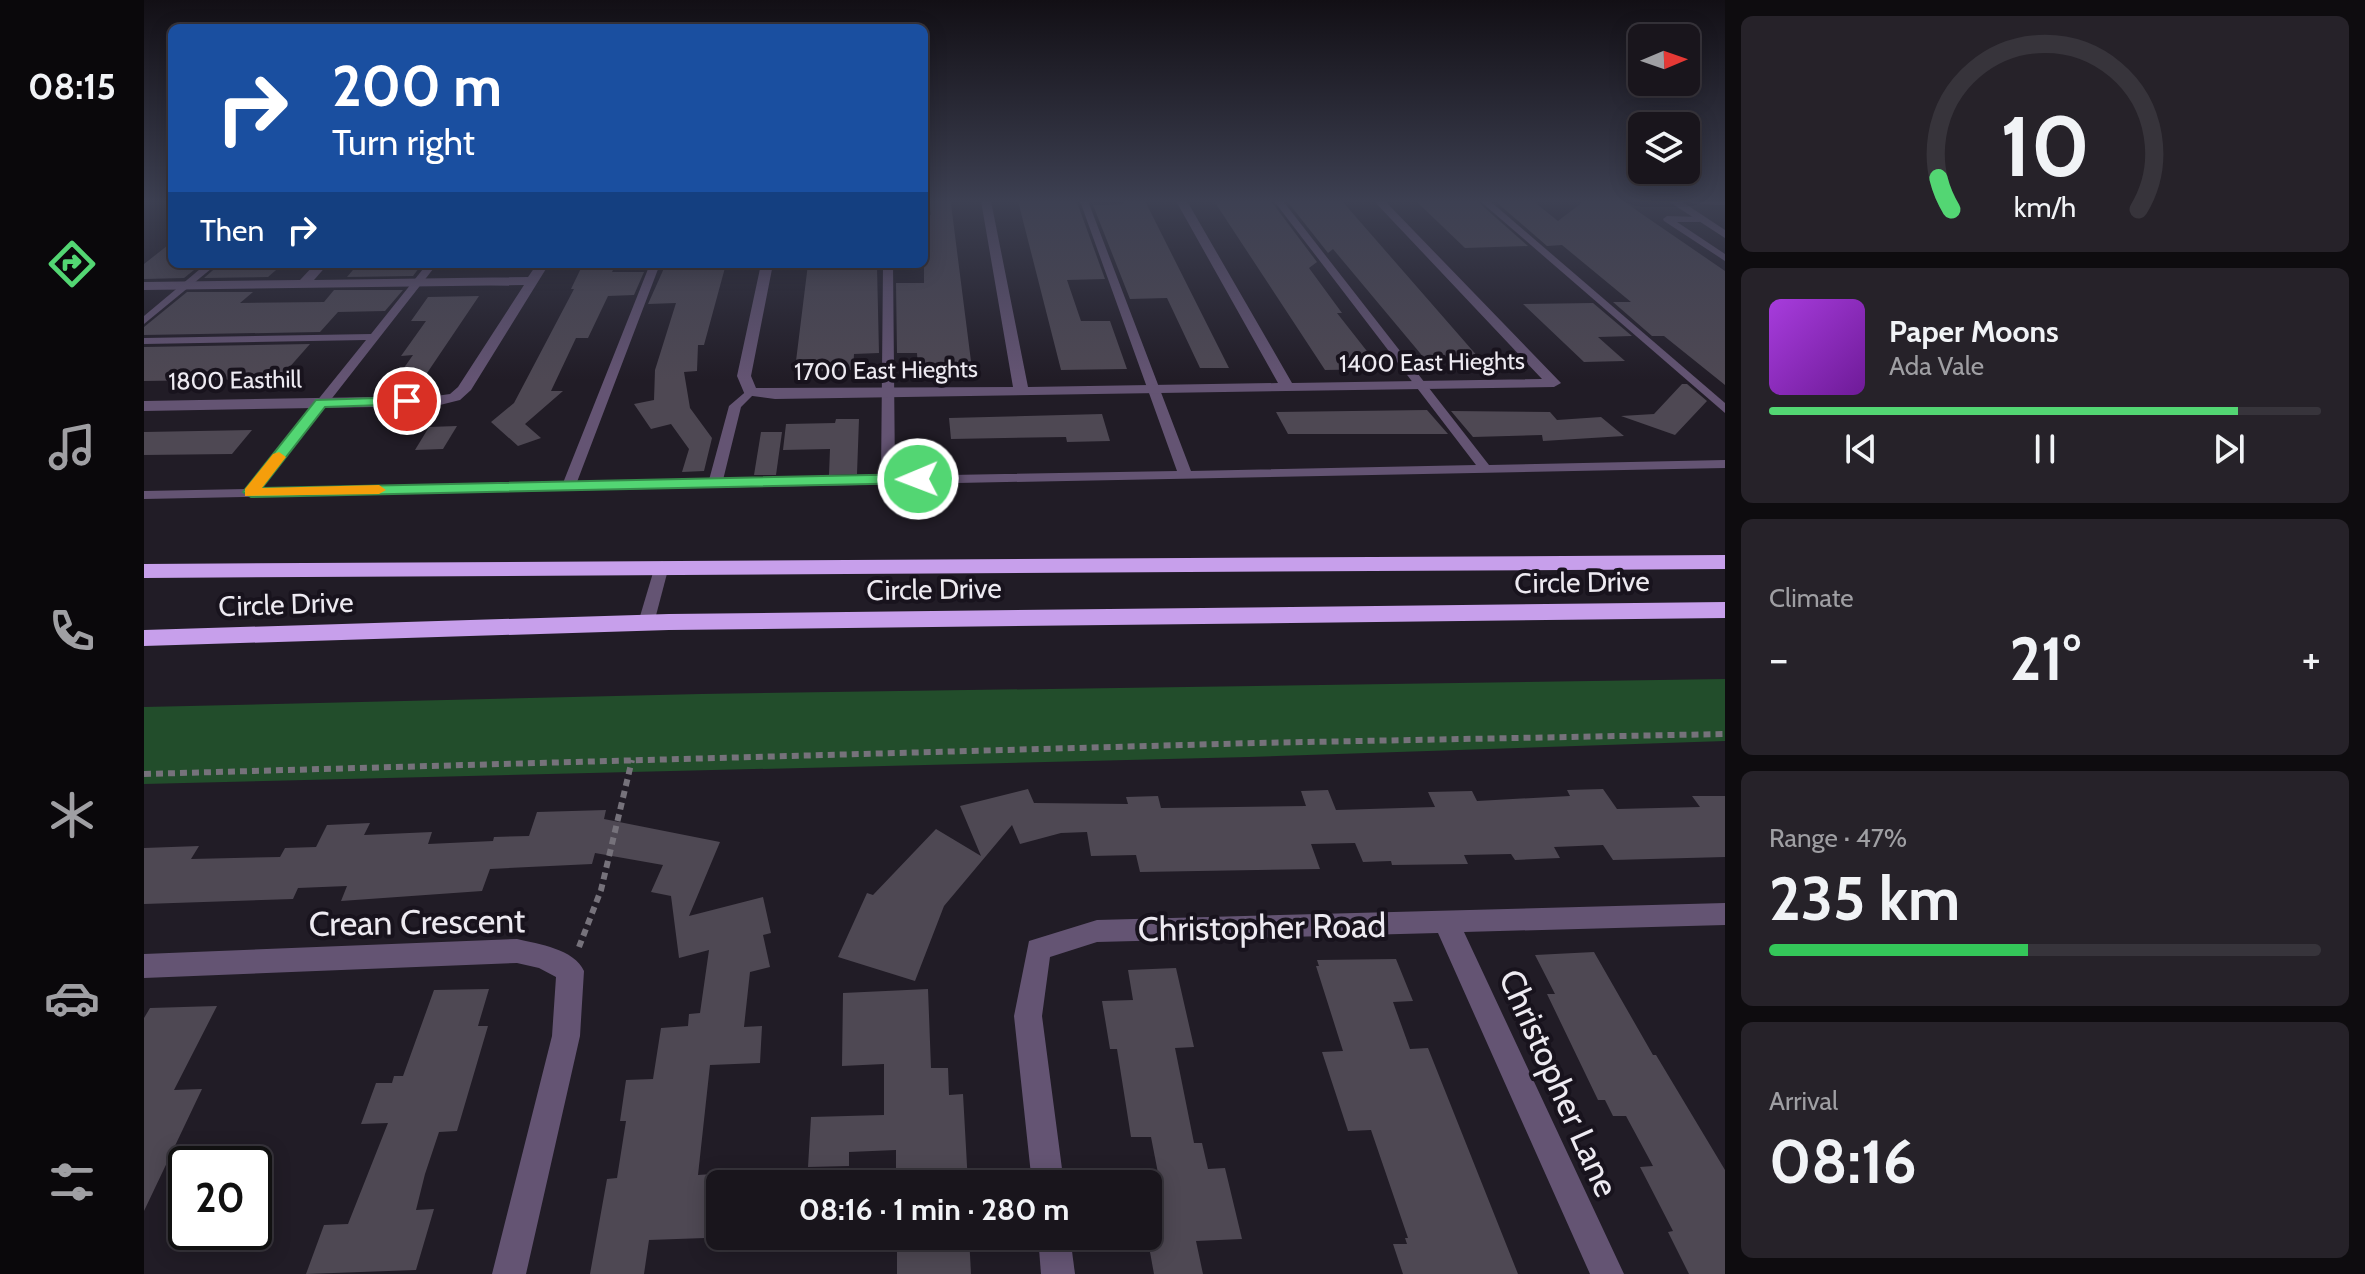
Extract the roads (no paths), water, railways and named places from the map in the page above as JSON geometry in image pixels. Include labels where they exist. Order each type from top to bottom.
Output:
[{"type":"highway","name":"Circle Drive","points":[[144,571],[1725,562]]},
{"type":"highway","name":"Circle Drive","points":[[144,638],[646,623],[1725,610]]},
{"type":"street","points":[[997,260],[1021,391]]},
{"type":"street","points":[[1215,260],[1287,386]]},
{"type":"street","name":"1400 East Hieghts","points":[[1155,389],[1554,383],[1436,260]]},
{"type":"street","points":[[302,285],[318,268]]},
{"type":"street","name":"1800 Easthill","points":[[144,406],[436,401],[455,397],[464,390],[540,268]]},
{"type":"street","points":[[750,392],[744,376],[766,268]]},
{"type":"street","points":[[144,286],[532,281]]},
{"type":"street","name":"1700 East Hieghts","points":[[750,392],[775,395],[1155,389]]},
{"type":"street","name":"Christopher Road","points":[[1046,1170],[1028,1016],[1038,949],[1097,931],[1725,914]]},
{"type":"street","name":"Christopher Lane","points":[[1446,922],[1607,1274]]},
{"type":"street","name":"Crean Crescent","points":[[144,966],[517,951],[544,957],[570,971],[566,1036],[509,1274]]},
{"type":"street","points":[[1055,1250],[1058,1274]]},
{"type":"lane","points":[[1106,260],[1186,476]]},
{"type":"lane","points":[[1325,260],[1484,467]]},
{"type":"lane","points":[[1553,260],[1725,409]]},
{"type":"lane","points":[[144,321],[207,268]]},
{"type":"lane","points":[[251,492],[429,268]]},
{"type":"lane","points":[[569,485],[653,268]]},
{"type":"lane","points":[[888,268],[888,479]]},
{"type":"lane","points":[[144,341],[375,337]]},
{"type":"lane","points":[[715,483],[735,406],[750,392]]},
{"type":"lane","points":[[144,495],[1725,464]]},
{"type":"lane","points":[[646,623],[662,566]]}]
